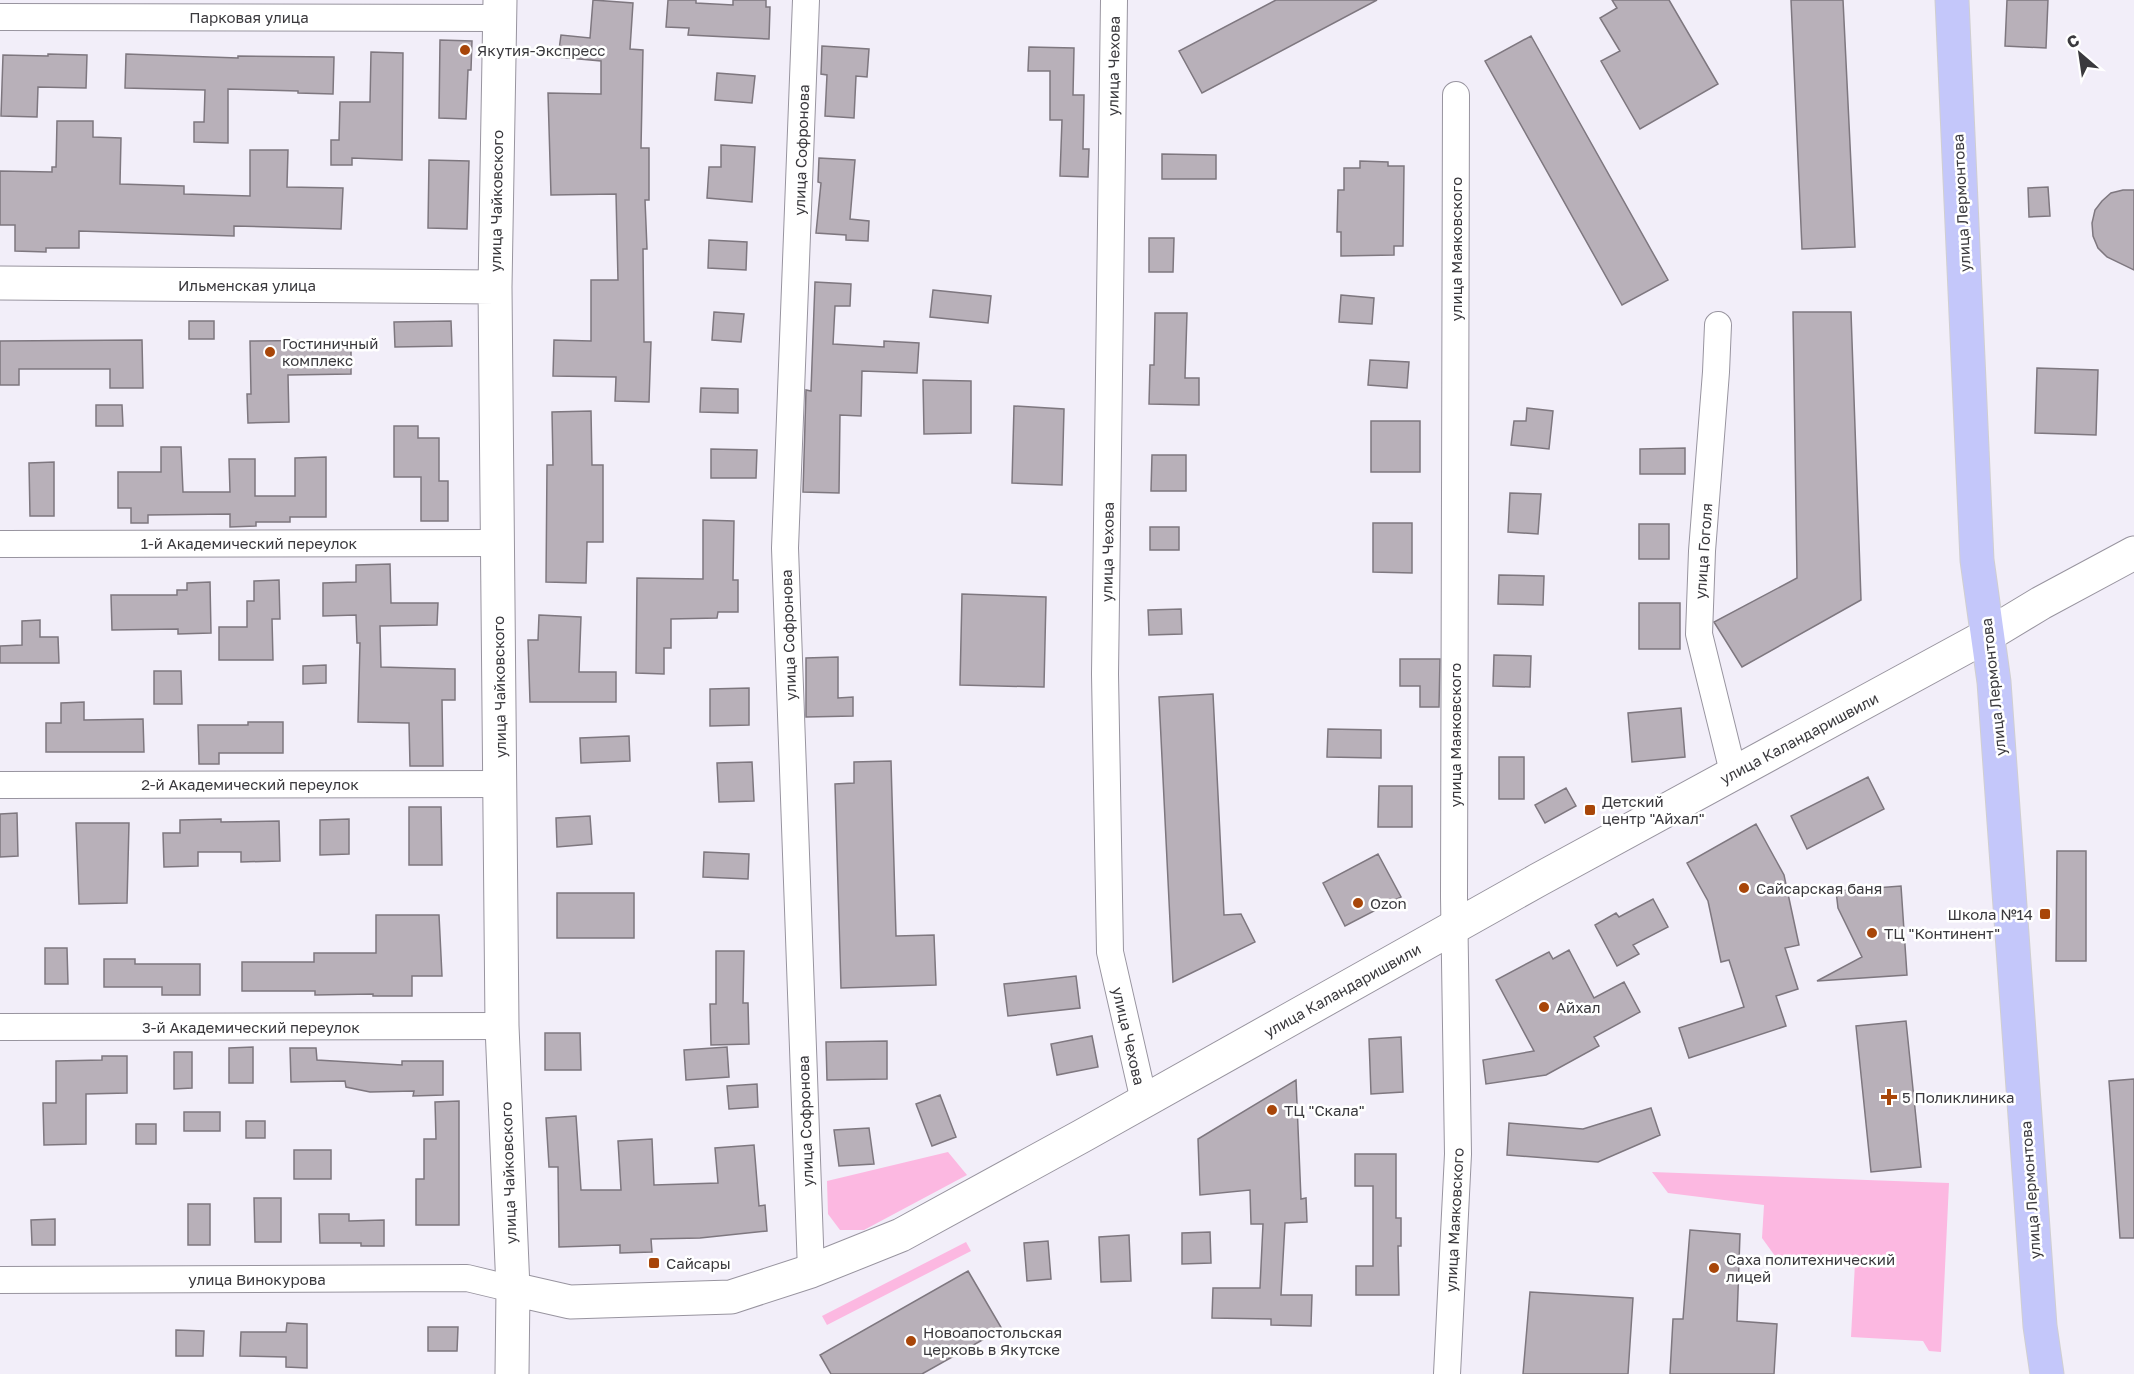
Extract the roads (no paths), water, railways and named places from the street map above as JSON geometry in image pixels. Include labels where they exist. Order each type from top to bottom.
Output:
[{"type":"main road","name":"улица Лермонтова","points":[[1952,0],[1977,560],[1996,705],[2040,1326],[2047,1374]]},
{"type":"main road","name":"улица Чайковского","points":[[499,9],[495,286],[497,543],[502,1026],[513,1289],[513,1374]]},
{"type":"main road","name":"Ильменская улица","points":[[0,283],[495,286]]},
{"type":"main road","name":"улица Каландаришвили","points":[[513,1289],[570,1302],[731,1296],[811,1271],[901,1235],[1733,772],[1988,635],[2041,603],[2134,553]]},
{"type":"street","name":"улица Софронова","points":[[806,0],[785,548],[811,1271]]},
{"type":"street","name":"улица Чехова","points":[[1114,0],[1105,674],[1110,952],[1144,1101]]},
{"type":"street","name":"Парковая улица","points":[[0,17],[499,9]]},
{"type":"street","name":"улица Маяковского","points":[[1447,1374],[1458,1154],[1455,926],[1456,95]]},
{"type":"street","name":"улица Гоголя","points":[[1718,325],[1702,551],[1699,634],[1733,772]]},
{"type":"street","name":"1-й Академический переулок","points":[[0,544],[497,543]]},
{"type":"street","name":"2-й Академический переулок","points":[[0,785],[500,784]]},
{"type":"street","name":"3-й Академический переулок","points":[[0,1027],[502,1026]]},
{"type":"street","name":"улица Винокурова","points":[[0,1280],[467,1278],[513,1289]]},
{"type":"place","name":"Якутия-Экспресс","points":[[465,50]]},
{"type":"place","name":"Гостиничный комплекс","points":[[270,352]]},
{"type":"place","name":"Детский центр \"Айхал\"","points":[[1590,810]]},
{"type":"place","name":"Сайсарская баня","points":[[1744,888]]},
{"type":"place","name":"Ozon","points":[[1358,903]]},
{"type":"place","name":"Школа №14","points":[[2045,914]]},
{"type":"place","name":"ТЦ \"Континент\"","points":[[1872,933]]},
{"type":"place","name":"Айхал","points":[[1544,1007]]},
{"type":"place","name":"5 Поликлиника","points":[[1889,1097]]},
{"type":"place","name":"ТЦ \"Скала\"","points":[[1272,1110]]},
{"type":"place","name":"Сайсары","points":[[654,1263]]},
{"type":"place","name":"Саха политехнический лицей","points":[[1714,1268]]},
{"type":"place","name":"Новоапостольская церковь в Якутске","points":[[911,1341]]}]
